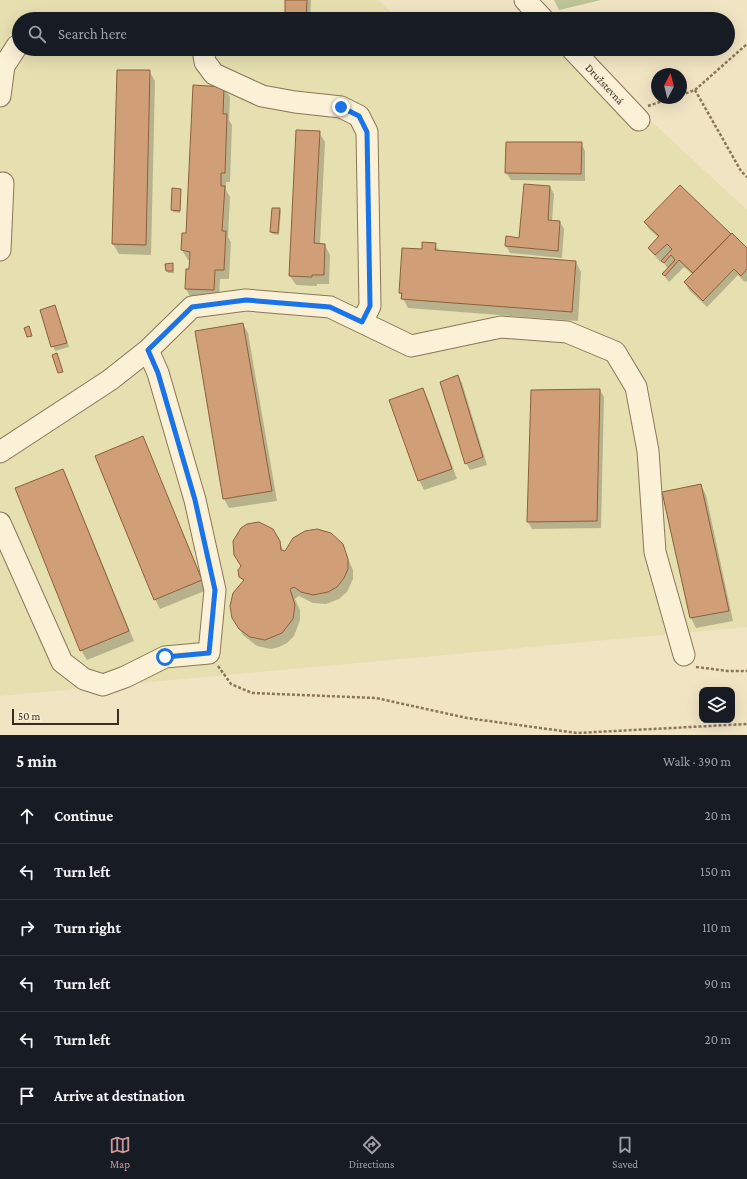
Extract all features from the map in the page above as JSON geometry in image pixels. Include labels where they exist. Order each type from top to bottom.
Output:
[{"type":"street","points":[[525,0],[536,12]]},
{"type":"street","points":[[0,96],[4,66],[12,54]]},
{"type":"street","points":[[204,56],[205,62],[214,74],[262,96],[295,102],[341,107],[359,116],[367,132],[370,306],[362,322]]},
{"type":"street","name":"Družstevná","points":[[579,56],[635,116]]},
{"type":"street","points":[[0,250],[3,183]]},
{"type":"street","points":[[0,452],[110,380],[148,350],[192,307],[246,300],[330,307],[411,346],[501,327],[567,332],[615,352],[636,387],[648,451],[655,552],[684,655]]},
{"type":"street","points":[[0,523],[62,662],[84,679],[103,685],[125,677],[165,657],[209,653],[215,590],[195,500],[158,373],[148,350]]},
{"type":"path","points":[[735,55],[747,44]]},
{"type":"path","points":[[687,93],[695,90],[733,56]]},
{"type":"path","points":[[695,90],[741,171],[747,177]]},
{"type":"path","points":[[635,116],[660,104]]},
{"type":"path","points":[[209,653],[231,684],[252,693],[376,698],[467,718],[577,733],[747,724]]},
{"type":"path","points":[[684,655],[694,667],[728,672],[747,671]]},
{"type":"shaded area","points":[[0,0],[378,0],[391,12],[12,12],[12,56],[594,56],[640,111],[747,210],[747,627],[0,696]]},
{"type":"green space","points":[[554,0],[601,0],[559,10]]},
{"type":"building","points":[[285,0],[307,0],[306,12],[285,12]]},
{"type":"building","points":[[117,70],[150,70],[146,245],[112,244]]},
{"type":"building","points":[[193,85],[224,87],[223,114],[227,114],[225,173],[221,173],[221,186],[225,186],[222,231],[226,231],[224,270],[215,270],[214,290],[185,289],[186,269],[189,269],[190,252],[181,250],[182,233],[186,233]]},
{"type":"building","points":[[296,130],[320,131],[314,243],[325,244],[324,275],[312,275],[312,277],[289,276]]},
{"type":"building","points":[[506,142],[582,142],[581,174],[505,173]]},
{"type":"building","points":[[524,184],[550,186],[548,220],[560,221],[558,251],[505,246],[506,236],[519,238]]},
{"type":"building","points":[[680,185],[731,234],[693,273],[679,260],[665,276],[662,274],[675,260],[671,255],[664,263],[661,261],[672,249],[667,244],[655,255],[648,248],[659,236],[644,222]]},
{"type":"building","points":[[172,188],[181,189],[180,211],[171,210]]},
{"type":"building","points":[[272,208],[280,208],[278,233],[270,232]]},
{"type":"building","points":[[732,233],[747,248],[747,269],[741,276],[734,269],[703,301],[684,282]]},
{"type":"building","points":[[422,242],[436,243],[435,250],[576,261],[572,312],[401,299],[402,293],[399,293],[402,248],[422,249]]},
{"type":"building","points":[[173,263],[173,271],[166,271],[165,264]]},
{"type":"building","points":[[55,305],[67,343],[51,347],[40,310]]},
{"type":"building","points":[[243,323],[272,491],[223,499],[195,331]]},
{"type":"building","points":[[29,326],[32,336],[27,337],[24,328]]},
{"type":"building","points":[[57,353],[63,372],[58,373],[52,355]]},
{"type":"building","points":[[458,375],[483,457],[465,464],[440,382]]},
{"type":"building","points":[[423,388],[452,469],[418,481],[389,400]]},
{"type":"building","points":[[600,389],[597,521],[527,522],[531,390]]},
{"type":"building","points":[[143,436],[202,580],[154,600],[95,456]]},
{"type":"building","points":[[63,469],[129,631],[80,651],[15,488]]},
{"type":"building","points":[[701,484],[729,611],[690,618],[662,492]]},
{"type":"building","points":[[259,522],[273,529],[280,541],[281,550],[285,551],[293,538],[305,531],[317,529],[331,533],[343,544],[348,559],[348,569],[344,578],[337,587],[328,592],[313,595],[301,592],[294,587],[290,589],[295,605],[293,619],[282,633],[265,640],[250,637],[239,629],[232,618],[230,606],[233,593],[244,580],[239,577],[238,570],[241,566],[234,555],[233,541],[241,528],[247,524]]},
{"type":"route","points":[[165,657],[209,653],[215,590],[195,500],[158,373],[148,350],[192,307],[246,300],[330,307],[362,322],[370,306],[367,132],[359,116],[341,107]]}]
